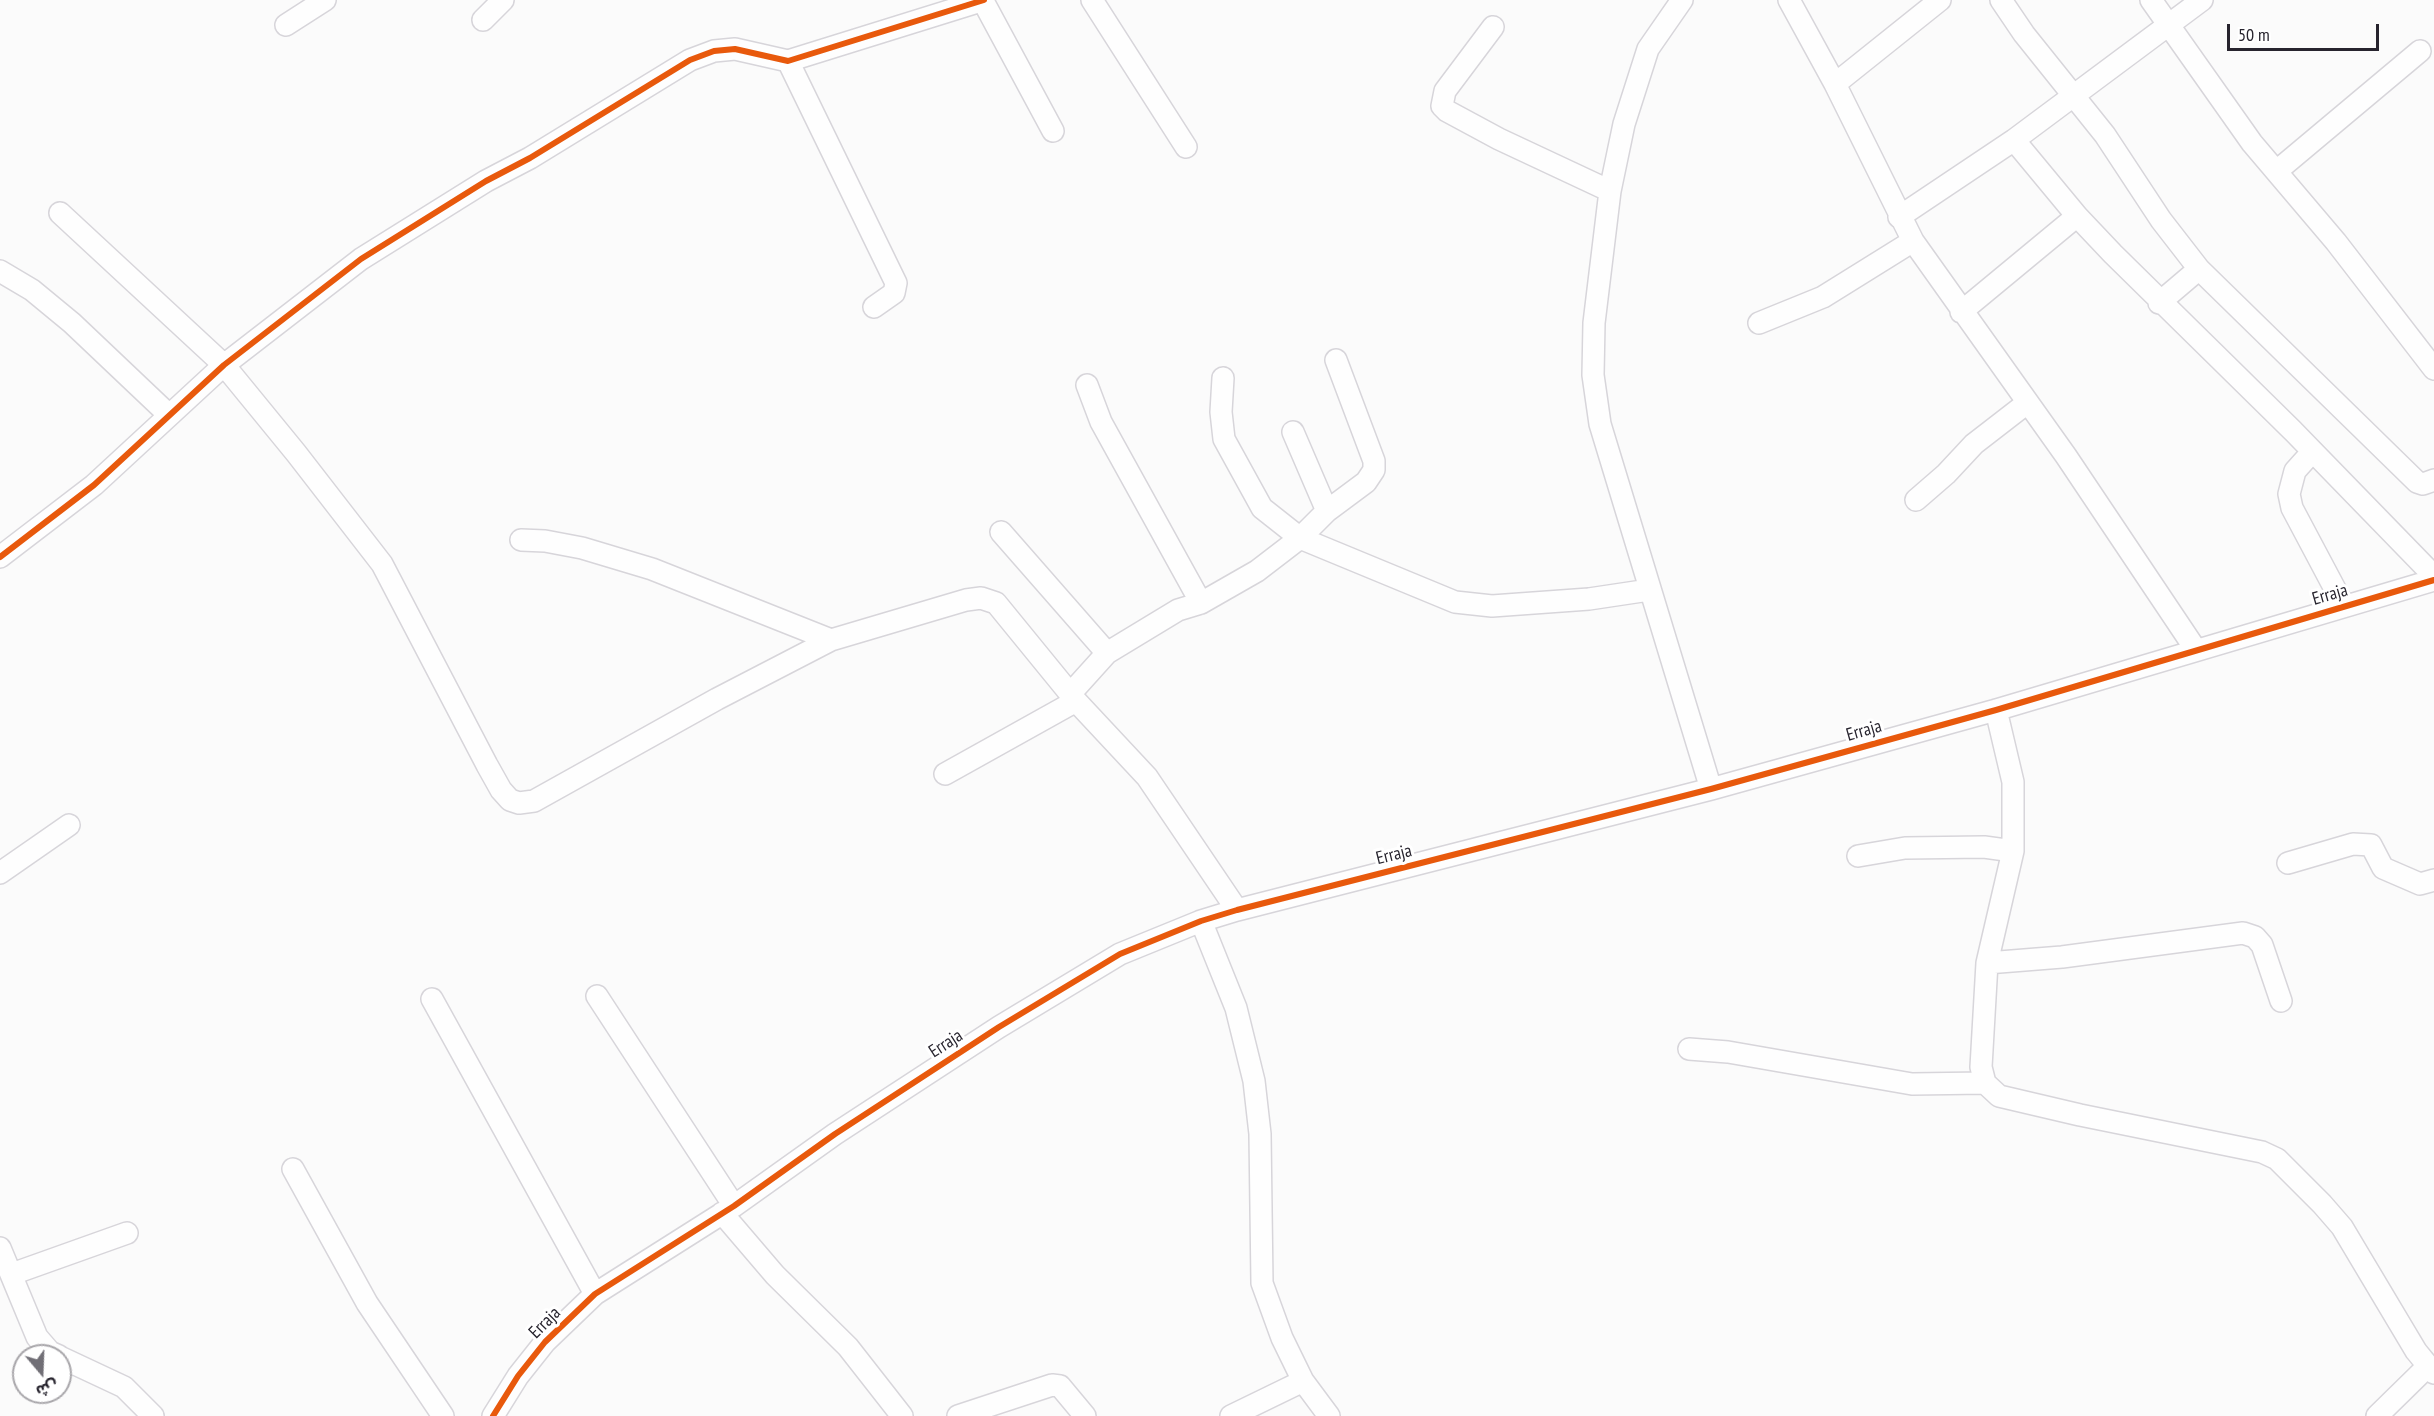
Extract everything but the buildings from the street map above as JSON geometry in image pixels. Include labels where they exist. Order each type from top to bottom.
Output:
[{"type":"street","points":[[286,25],[325,0]]},
{"type":"street","points":[[483,20],[503,0]]},
{"type":"street","points":[[0,557],[94,485],[224,365],[361,259],[486,180],[530,158],[690,60],[714,51],[735,49],[788,60],[984,0],[1053,131]]},
{"type":"street","points":[[1092,0],[1186,147]]},
{"type":"street","points":[[1682,0],[1648,49],[1632,92],[1610,191],[1594,323],[1593,375],[1600,424],[1711,789]]},
{"type":"street","points":[[1789,0],[1835,84],[1913,242],[2027,403],[2196,650]]},
{"type":"street","points":[[1835,84],[1940,0]]},
{"type":"street","points":[[2001,0],[2115,148],[2161,220],[2199,269],[2416,482],[2423,484],[2434,480]]},
{"type":"street","points":[[2151,0],[2225,106],[2434,369]]},
{"type":"street","points":[[1899,217],[2014,140],[2202,0]]},
{"type":"street","points":[[1493,27],[1445,91],[1442,106],[1499,140],[1610,191]]},
{"type":"street","points":[[2278,170],[2420,51]]},
{"type":"street","points":[[788,60],[896,283],[894,293],[874,307]]},
{"type":"street","points":[[2014,140],[2077,216],[2159,303],[2312,452],[2434,578]]},
{"type":"street","points":[[60,213],[224,365],[382,564],[487,765],[501,790],[510,800],[519,803],[534,801],[717,699],[831,640],[910,615],[981,598],[996,603],[1002,609],[1073,698],[1147,777],[1237,910]]},
{"type":"street","points":[[1961,312],[2077,216]]},
{"type":"street","points":[[1759,323],[1823,297],[1913,242]]},
{"type":"street","points":[[2159,303],[2199,269]]},
{"type":"street","points":[[0,271],[32,290],[72,322],[169,414]]},
{"type":"street","points":[[945,774],[1073,698],[1107,653],[1179,610],[1201,603],[1257,571],[1300,538],[1327,511],[1366,482],[1374,470],[1374,461],[1336,360]]},
{"type":"street","points":[[1223,378],[1221,412],[1224,439],[1262,508],[1300,538],[1455,602],[1492,606],[1589,599],[1649,590]]},
{"type":"street","points":[[1087,385],[1101,422],[1201,603]]},
{"type":"street","points":[[1916,500],[1946,474],[1974,444],[2027,403]]},
{"type":"street","points":[[1293,432],[1327,511]]},
{"type":"street","points":[[2312,452],[2295,471],[2289,494],[2292,508],[2344,606]]},
{"type":"street","points":[[1001,532],[1107,653]]},
{"type":"street","points":[[521,540],[545,541],[582,548],[652,569],[831,640]]},
{"type":"street","name":"Erraja","points":[[493,1416],[518,1376],[545,1342],[596,1294],[728,1209],[835,1134],[1019,1015],[1120,954],[1201,921],[1237,910],[1711,789],[1996,710],[2434,578]]},
{"type":"street","points":[[1996,710],[2013,782],[2013,850],[1987,963],[1981,1066],[1985,1083],[1999,1096],[2262,1152],[2277,1159],[2342,1227],[2416,1351],[2431,1370],[2377,1416]]},
{"type":"street","points":[[0,873],[69,825]]},
{"type":"street","points":[[2288,863],[2353,844],[2371,845],[2383,868],[2420,884],[2434,880]]},
{"type":"street","points":[[1858,856],[1905,848],[1984,847],[2013,850]]},
{"type":"street","points":[[1201,921],[1236,1008],[1254,1081],[1260,1134],[1262,1283],[1282,1338],[1303,1381],[1329,1416]]},
{"type":"street","points":[[1987,963],[2062,957],[2243,933],[2255,937],[2262,945],[2281,1001]]},
{"type":"street","points":[[597,996],[728,1209],[775,1275],[848,1347],[902,1416]]},
{"type":"street","points":[[432,999],[596,1294]]},
{"type":"street","points":[[1689,1049],[1728,1052],[1912,1084],[1985,1083]]},
{"type":"street","points":[[293,1169],[367,1303],[443,1416]]},
{"type":"street","points":[[12,1274],[127,1233]]},
{"type":"street","points":[[0,1248],[37,1337],[43,1344]]},
{"type":"street","points":[[72,1362],[124,1387],[153,1416]]},
{"type":"street","points":[[1231,1416],[1303,1381]]},
{"type":"street","points":[[958,1416],[1052,1385],[1060,1386],[1085,1416]]},
{"type":"cycle path","points":[[0,557],[94,485],[224,365],[361,259],[486,181],[530,158],[690,60],[714,51],[735,49],[788,61],[984,0]]},
{"type":"cycle path","points":[[493,1416],[518,1376],[545,1342],[595,1294],[734,1206],[835,1134],[999,1027],[1120,954],[1201,921],[1237,910],[1711,789],[1996,710],[2434,580]]}]
